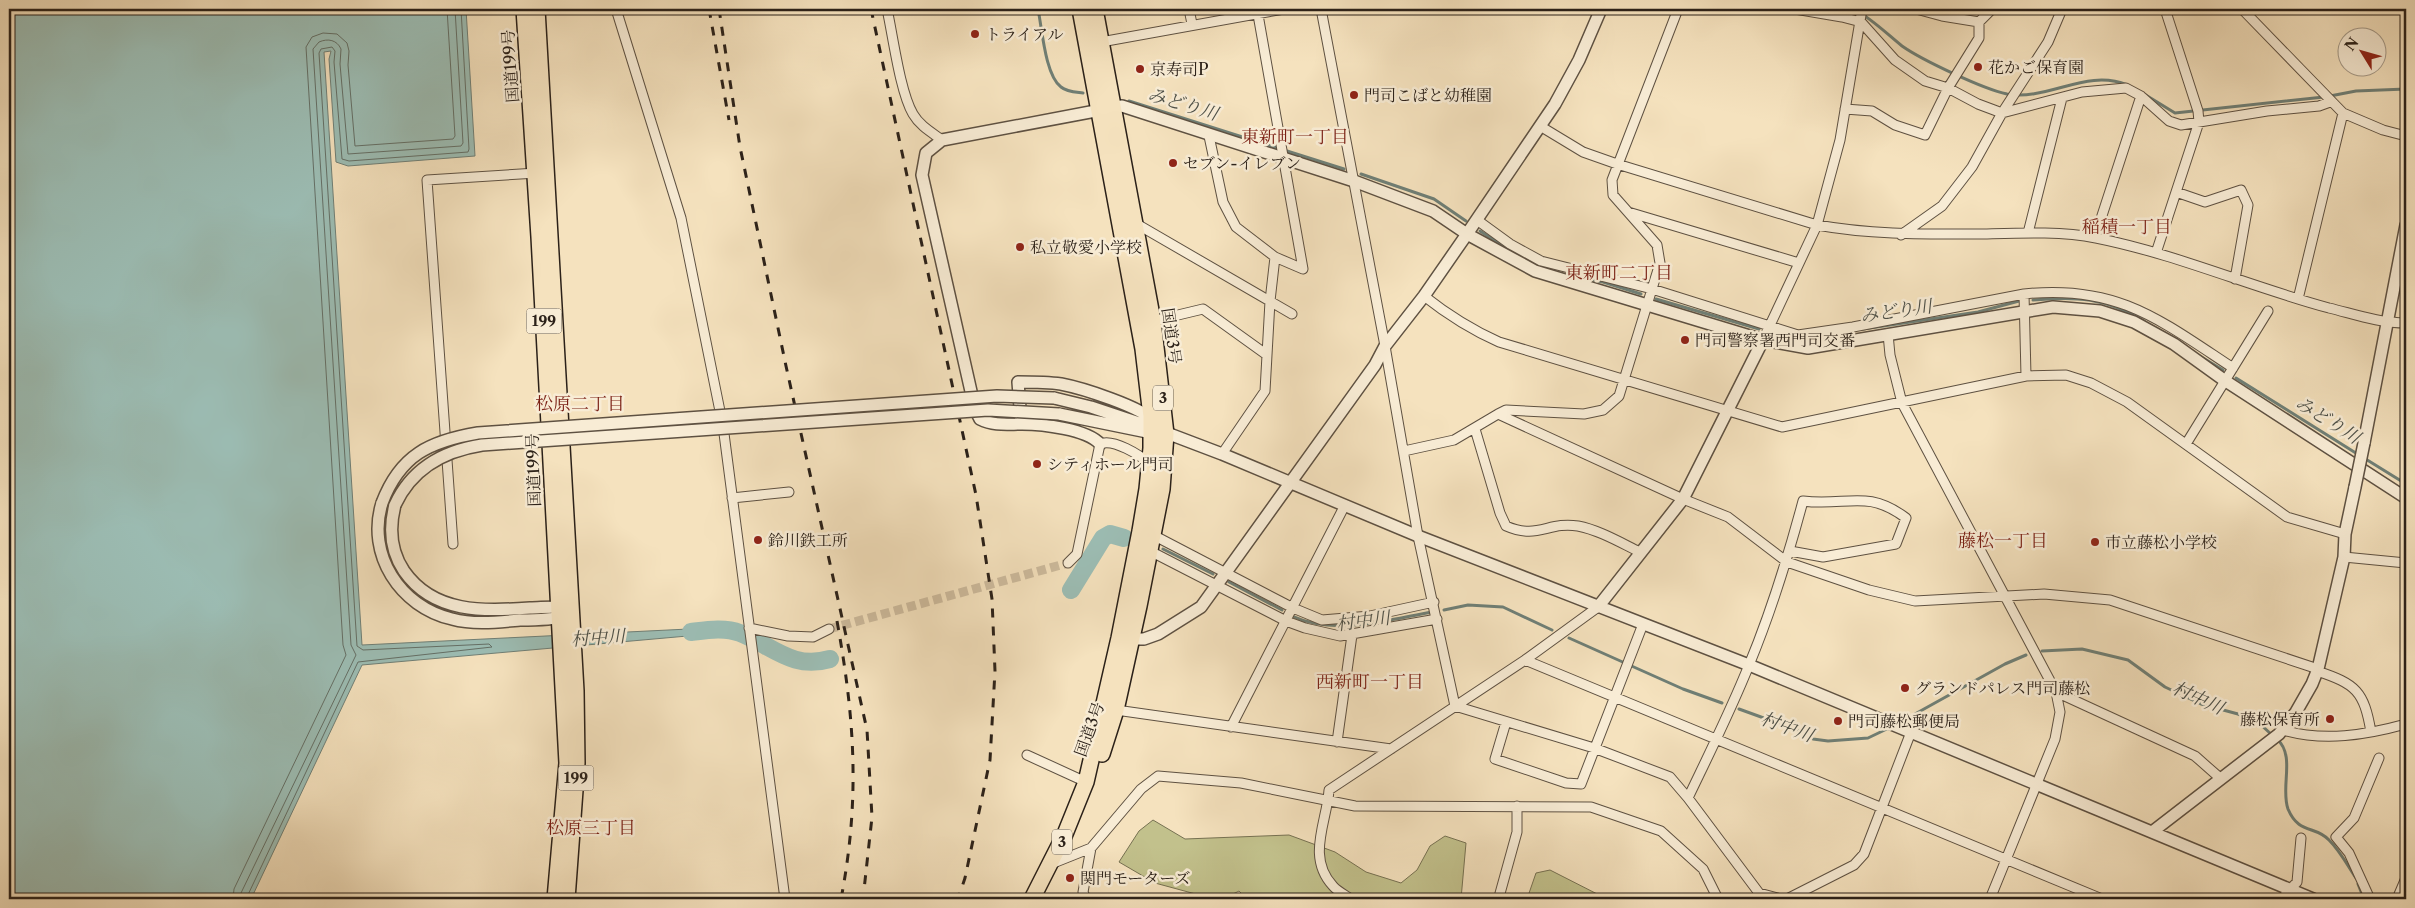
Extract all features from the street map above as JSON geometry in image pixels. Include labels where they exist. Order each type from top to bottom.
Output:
[{"type":"highway","name":"国道199号","points":[[524,9],[540,173]]},
{"type":"highway","name":"国道199号","points":[[536,9],[540,173],[539,237],[551,489],[563,612],[567,633],[577,763],[567,899]]},
{"type":"highway","name":"国道3号","points":[[1080,9],[1097,110],[1143,349],[1162,489],[1150,551],[1086,782]]},
{"type":"highway","name":"国道3号","points":[[1032,899],[1051,864],[1086,782],[1101,755],[1116,710],[1155,428],[1153,322],[1094,9]]},
{"type":"highway","name":"国道199号","points":[[555,899],[567,763],[569,658]]},
{"type":"street","points":[[616,9],[681,218],[723,426],[784,899]]},
{"type":"street","points":[[887,9],[906,100],[913,114],[924,128],[942,140]]},
{"type":"street","points":[[1189,9],[1192,24]]},
{"type":"street","points":[[1101,42],[1257,11],[1284,9]]},
{"type":"street","points":[[1321,9],[1385,346],[1418,536],[1434,602],[1455,706]]},
{"type":"street","points":[[1126,639],[1158,634],[1201,607],[1375,365],[1385,346],[1424,296],[1468,234],[1540,126],[1579,60],[1601,9]]},
{"type":"street","points":[[1404,451],[1454,440],[1506,410],[1584,414],[1603,410],[1619,396],[1660,263],[1657,245],[1625,211],[1613,195],[1612,180],[1678,9]]},
{"type":"street","points":[[1795,9],[1861,22],[1895,60],[1925,81],[1948,88],[1978,104],[2002,113],[2082,92],[2126,88],[2141,96],[2169,121],[2181,125],[2267,111],[2319,106],[2330,102]]},
{"type":"street","points":[[1351,899],[1332,886],[1319,861],[1320,834],[1329,790],[1525,660],[1598,607],[1683,499],[1763,340],[1817,225],[1840,140],[1862,9]]},
{"type":"street","points":[[1916,9],[1942,16],[1979,22]]},
{"type":"street","points":[[1845,108],[1872,111],[1895,126],[1925,135],[1948,88],[1979,38],[1979,22],[1992,9]]},
{"type":"street","points":[[1900,235],[1942,206],[1972,167],[2002,113],[2048,42],[2062,9]]},
{"type":"street","points":[[2156,253],[2199,122],[2198,111],[2164,9]]},
{"type":"street","points":[[2242,9],[2330,102],[2343,113],[2382,130],[2406,136]]},
{"type":"street","points":[[1209,136],[1223,202],[1236,226],[1275,257],[1303,269],[1257,11]]},
{"type":"street","points":[[2095,237],[2141,96]]},
{"type":"street","points":[[2028,233],[2062,98]]},
{"type":"street","points":[[1150,464],[1128,449],[1109,443],[1100,444],[1093,438],[1079,433],[1060,428],[991,423],[980,419],[975,409],[922,175],[926,153],[942,140],[1113,106],[1122,106],[1209,136],[1354,181],[1433,211],[1468,234],[1535,271],[1763,340],[1808,348],[2025,310],[2053,307],[2100,311],[2134,322],[2174,344],[2224,380],[2406,498]]},
{"type":"street","points":[[2298,300],[2343,113]]},
{"type":"street","points":[[1540,126],[1583,152],[1817,225],[1850,231],[1900,235],[2028,233],[2095,237],[2156,253],[2298,300],[2387,323],[2406,323]]},
{"type":"street","points":[[453,544],[427,180],[540,173]]},
{"type":"street","points":[[2176,192],[2205,202],[2241,190],[2248,205],[2235,279]]},
{"type":"street","points":[[1625,211],[1799,263]]},
{"type":"street","points":[[1477,220],[1510,244],[1541,261],[1652,289],[1798,335],[1853,327],[2024,294],[2070,293],[2099,296],[2126,304],[2167,325],[2232,368]]},
{"type":"street","points":[[1135,222],[1292,314]]},
{"type":"street","points":[[2152,832],[2281,732],[2312,684],[2318,670],[2344,557],[2345,534],[2406,225]]},
{"type":"street","points":[[1222,454],[1265,391],[1270,302],[1275,257]]},
{"type":"street","points":[[2024,294],[2026,376]]},
{"type":"street","points":[[1424,296],[1442,310],[1478,332],[1499,342],[1782,427],[2026,376],[2066,375],[2091,383],[2127,402],[2287,517],[2345,534]]},
{"type":"street","points":[[1153,322],[1203,309],[1267,355]]},
{"type":"street","points":[[2186,444],[2268,311]]},
{"type":"street","points":[[1888,334],[1890,355],[1902,403],[2004,598],[2056,692],[2060,712],[2055,739],[2038,786],[1990,899]]},
{"type":"street","points":[[1022,424],[1018,382],[1062,384],[1106,398],[1155,428]]},
{"type":"street","points":[[563,612],[468,622],[440,616],[418,604],[399,588],[381,554],[377,529],[382,502],[398,471],[416,454],[438,442],[478,433],[997,396],[1054,398],[1091,407],[1155,428],[1222,454],[1418,536],[1750,665],[2152,832],[2288,895],[2313,899]]},
{"type":"street","points":[[563,612],[476,610],[451,605],[431,597],[413,582],[398,561],[391,532],[395,504],[410,480],[429,463],[448,453],[475,446],[988,410],[1059,414],[1155,428]]},
{"type":"street","points":[[1498,414],[1683,499],[1728,517],[1787,562],[1869,590],[1916,602],[2044,594],[2110,600],[2340,679],[2362,698],[2367,707],[2371,732]]},
{"type":"street","points":[[1475,429],[1500,514],[1506,526],[1519,532],[1535,533],[1550,526],[1578,526],[1613,539],[1640,552]]},
{"type":"street","points":[[1068,563],[1077,554],[1100,444]]},
{"type":"street","points":[[732,498],[789,492]]},
{"type":"street","points":[[1688,798],[1750,665],[1787,562],[1802,501],[1824,504],[1863,499],[1878,502],[1906,518],[1896,544],[1822,557],[1790,551]]},
{"type":"street","points":[[1231,727],[1345,505]]},
{"type":"street","points":[[1153,535],[1293,608],[1322,620],[1344,620],[1434,602]]},
{"type":"street","points":[[1150,551],[1216,586],[1305,628],[1340,636],[1437,619]]},
{"type":"street","points":[[2344,557],[2406,564]]},
{"type":"street","points":[[1506,722],[1495,759],[1566,783],[1581,784],[1643,624]]},
{"type":"street","points":[[749,628],[788,636],[813,637],[829,628]]},
{"type":"street","points":[[1337,742],[1352,635]]},
{"type":"street","points":[[1525,660],[1881,808],[2007,858],[2102,899]]},
{"type":"street","points":[[2056,692],[2195,756],[2220,778]]},
{"type":"street","points":[[1455,706],[1594,748],[1670,777],[1759,893],[1781,899]]},
{"type":"street","points":[[1116,710],[1391,749]]},
{"type":"street","points":[[2281,732],[2304,736],[2329,736],[2371,732],[2406,724]]},
{"type":"street","points":[[1787,899],[1854,865],[1864,854],[1906,730]]},
{"type":"street","points":[[1027,756],[1086,782]]},
{"type":"street","points":[[2370,899],[2348,853],[2336,837],[2354,818],[2379,758]]},
{"type":"street","points":[[1051,864],[1090,848],[1141,790],[1158,776],[1241,783],[1355,806],[1591,807],[1661,831],[1703,869],[1718,899]]},
{"type":"street","points":[[1499,897],[1518,832],[1517,806]]},
{"type":"street","points":[[2288,895],[2296,882],[2301,838]]},
{"type":"street","points":[[1083,897],[1090,848]]},
{"type":"street","points":[[2397,899],[2406,878]]},
{"type":"shaded area","points":[[1153,820],[1185,839],[1289,835],[1335,852],[1366,872],[1401,883],[1417,870],[1430,846],[1445,836],[1466,843],[1461,899],[1247,899],[1239,891],[1223,899],[1214,899],[1155,883],[1119,862],[1139,831]]},
{"type":"shaded area","points":[[1550,870],[1607,899],[1527,899],[1536,873]]},
{"type":"water","points":[[9,9],[466,9],[475,156],[348,166],[336,162],[329,59],[331,51],[324,52],[362,645],[715,629],[710,634],[362,665],[251,899],[9,899]]},
{"type":"waterway","name":"みどり川","points":[[1038,9],[1051,72],[1061,87],[1066,90],[1083,93]]},
{"type":"waterway","points":[[1854,9],[1902,46],[1923,59],[1996,91],[2022,95],[2097,80],[2127,85]]},
{"type":"waterway","points":[[2330,96],[2356,91],[2406,89]]},
{"type":"waterway","points":[[2144,94],[2175,113],[2324,97]]},
{"type":"waterway","name":"みどり川","points":[[1129,101],[1344,169]]},
{"type":"waterway","name":"みどり川","points":[[1361,174],[1434,199],[1466,221]]},
{"type":"waterway","name":"みどり川","points":[[1480,231],[1517,255]]},
{"type":"waterway","name":"みどり川","points":[[1527,260],[1548,270]]},
{"type":"waterway","name":"みどり川","points":[[1566,275],[1603,282],[1641,294]]},
{"type":"waterway","name":"みどり川","points":[[2033,300],[2063,298],[2090,300],[2117,307],[2144,321]]},
{"type":"waterway","name":"みどり川","points":[[1656,299],[1759,329]]},
{"type":"waterway","name":"みどり川","points":[[1863,329],[1978,312],[2019,301]]},
{"type":"waterway","name":"みどり川","points":[[1775,334],[1800,338]]},
{"type":"waterway","name":"みどり川","points":[[2198,355],[2223,370]]},
{"type":"waterway","name":"みどり川","points":[[2236,378],[2359,455]]},
{"type":"waterway","name":"みどり川","points":[[2364,458],[2406,484]]},
{"type":"waterway","name":"村中川","points":[[1071,590],[1103,538],[1110,534],[1124,538]]},
{"type":"waterway","name":"村中川","points":[[1163,549],[1213,574]]},
{"type":"waterway","name":"村中川","points":[[1229,582],[1282,610]]},
{"type":"waterway","name":"村中川","points":[[1444,610],[1468,605],[1503,607],[1552,630]]},
{"type":"waterway","name":"村中川","points":[[1292,616],[1309,622],[1343,626],[1379,622],[1432,612]]},
{"type":"waterway","name":"村中川","points":[[691,632],[734,631],[794,659],[817,662],[830,659]]},
{"type":"waterway","name":"村中川","points":[[1569,638],[1683,689],[1722,703]]},
{"type":"waterway","name":"村中川","points":[[2042,651],[2082,649],[2128,660],[2165,687],[2201,704],[2238,714],[2259,723],[2272,735]]},
{"type":"waterway","name":"村中川","points":[[1897,724],[2005,664],[2026,655]]},
{"type":"waterway","name":"村中川","points":[[1739,709],[1797,730],[1813,739],[1828,741],[1868,738],[1891,727]]},
{"type":"waterway","name":"村中川","points":[[2277,739],[2283,746],[2286,754],[2286,800],[2292,817],[2302,826],[2324,835],[2356,878]]},
{"type":"waterway","name":"村中川","points":[[2358,884],[2364,899]]},
{"type":"tunnel","points":[[829,629],[1068,563]]},
{"type":"railway","points":[[709,9],[729,120]]},
{"type":"railway","points":[[719,9],[740,147],[786,366],[867,730],[872,817],[863,899]]},
{"type":"railway","points":[[871,9],[976,495],[992,599],[995,671],[990,760],[965,878],[958,899]]},
{"type":"railway","points":[[837,621],[848,692],[853,760],[851,828],[841,899]]},
{"type":"place","name":"トライアル","points":[[975,34]]},
{"type":"place","name":"花かご保育園","points":[[1978,67]]},
{"type":"place","name":"京寿司P","points":[[1140,69]]},
{"type":"place","name":"門司こばと幼稚園","points":[[1354,95]]},
{"type":"place","name":"セブン-イレブン","points":[[1173,163]]},
{"type":"place","name":"私立敬愛小学校","points":[[1020,247]]},
{"type":"place","name":"門司警察署西門司交番","points":[[1685,340]]},
{"type":"place","name":"シティホール門司","points":[[1037,464]]},
{"type":"place","name":"鈴川鉄工所","points":[[758,540]]},
{"type":"place","name":"市立藤松小学校","points":[[2095,542]]},
{"type":"place","name":"グランドパレス門司藤松","points":[[1905,688]]},
{"type":"place","name":"藤松保育所","points":[[2330,719]]},
{"type":"place","name":"門司藤松郵便局","points":[[1838,721]]},
{"type":"place","name":"関門モーターズ","points":[[1070,878]]},
{"type":"district","name":"東新町一丁目","points":[[1295,137]]},
{"type":"district","name":"稲積一丁目","points":[[2127,227]]},
{"type":"district","name":"東新町二丁目","points":[[1619,273]]},
{"type":"district","name":"松原二丁目","points":[[580,404]]},
{"type":"district","name":"藤松一丁目","points":[[2003,541]]},
{"type":"district","name":"西新町一丁目","points":[[1370,682]]},
{"type":"district","name":"松原三丁目","points":[[591,828]]}]
